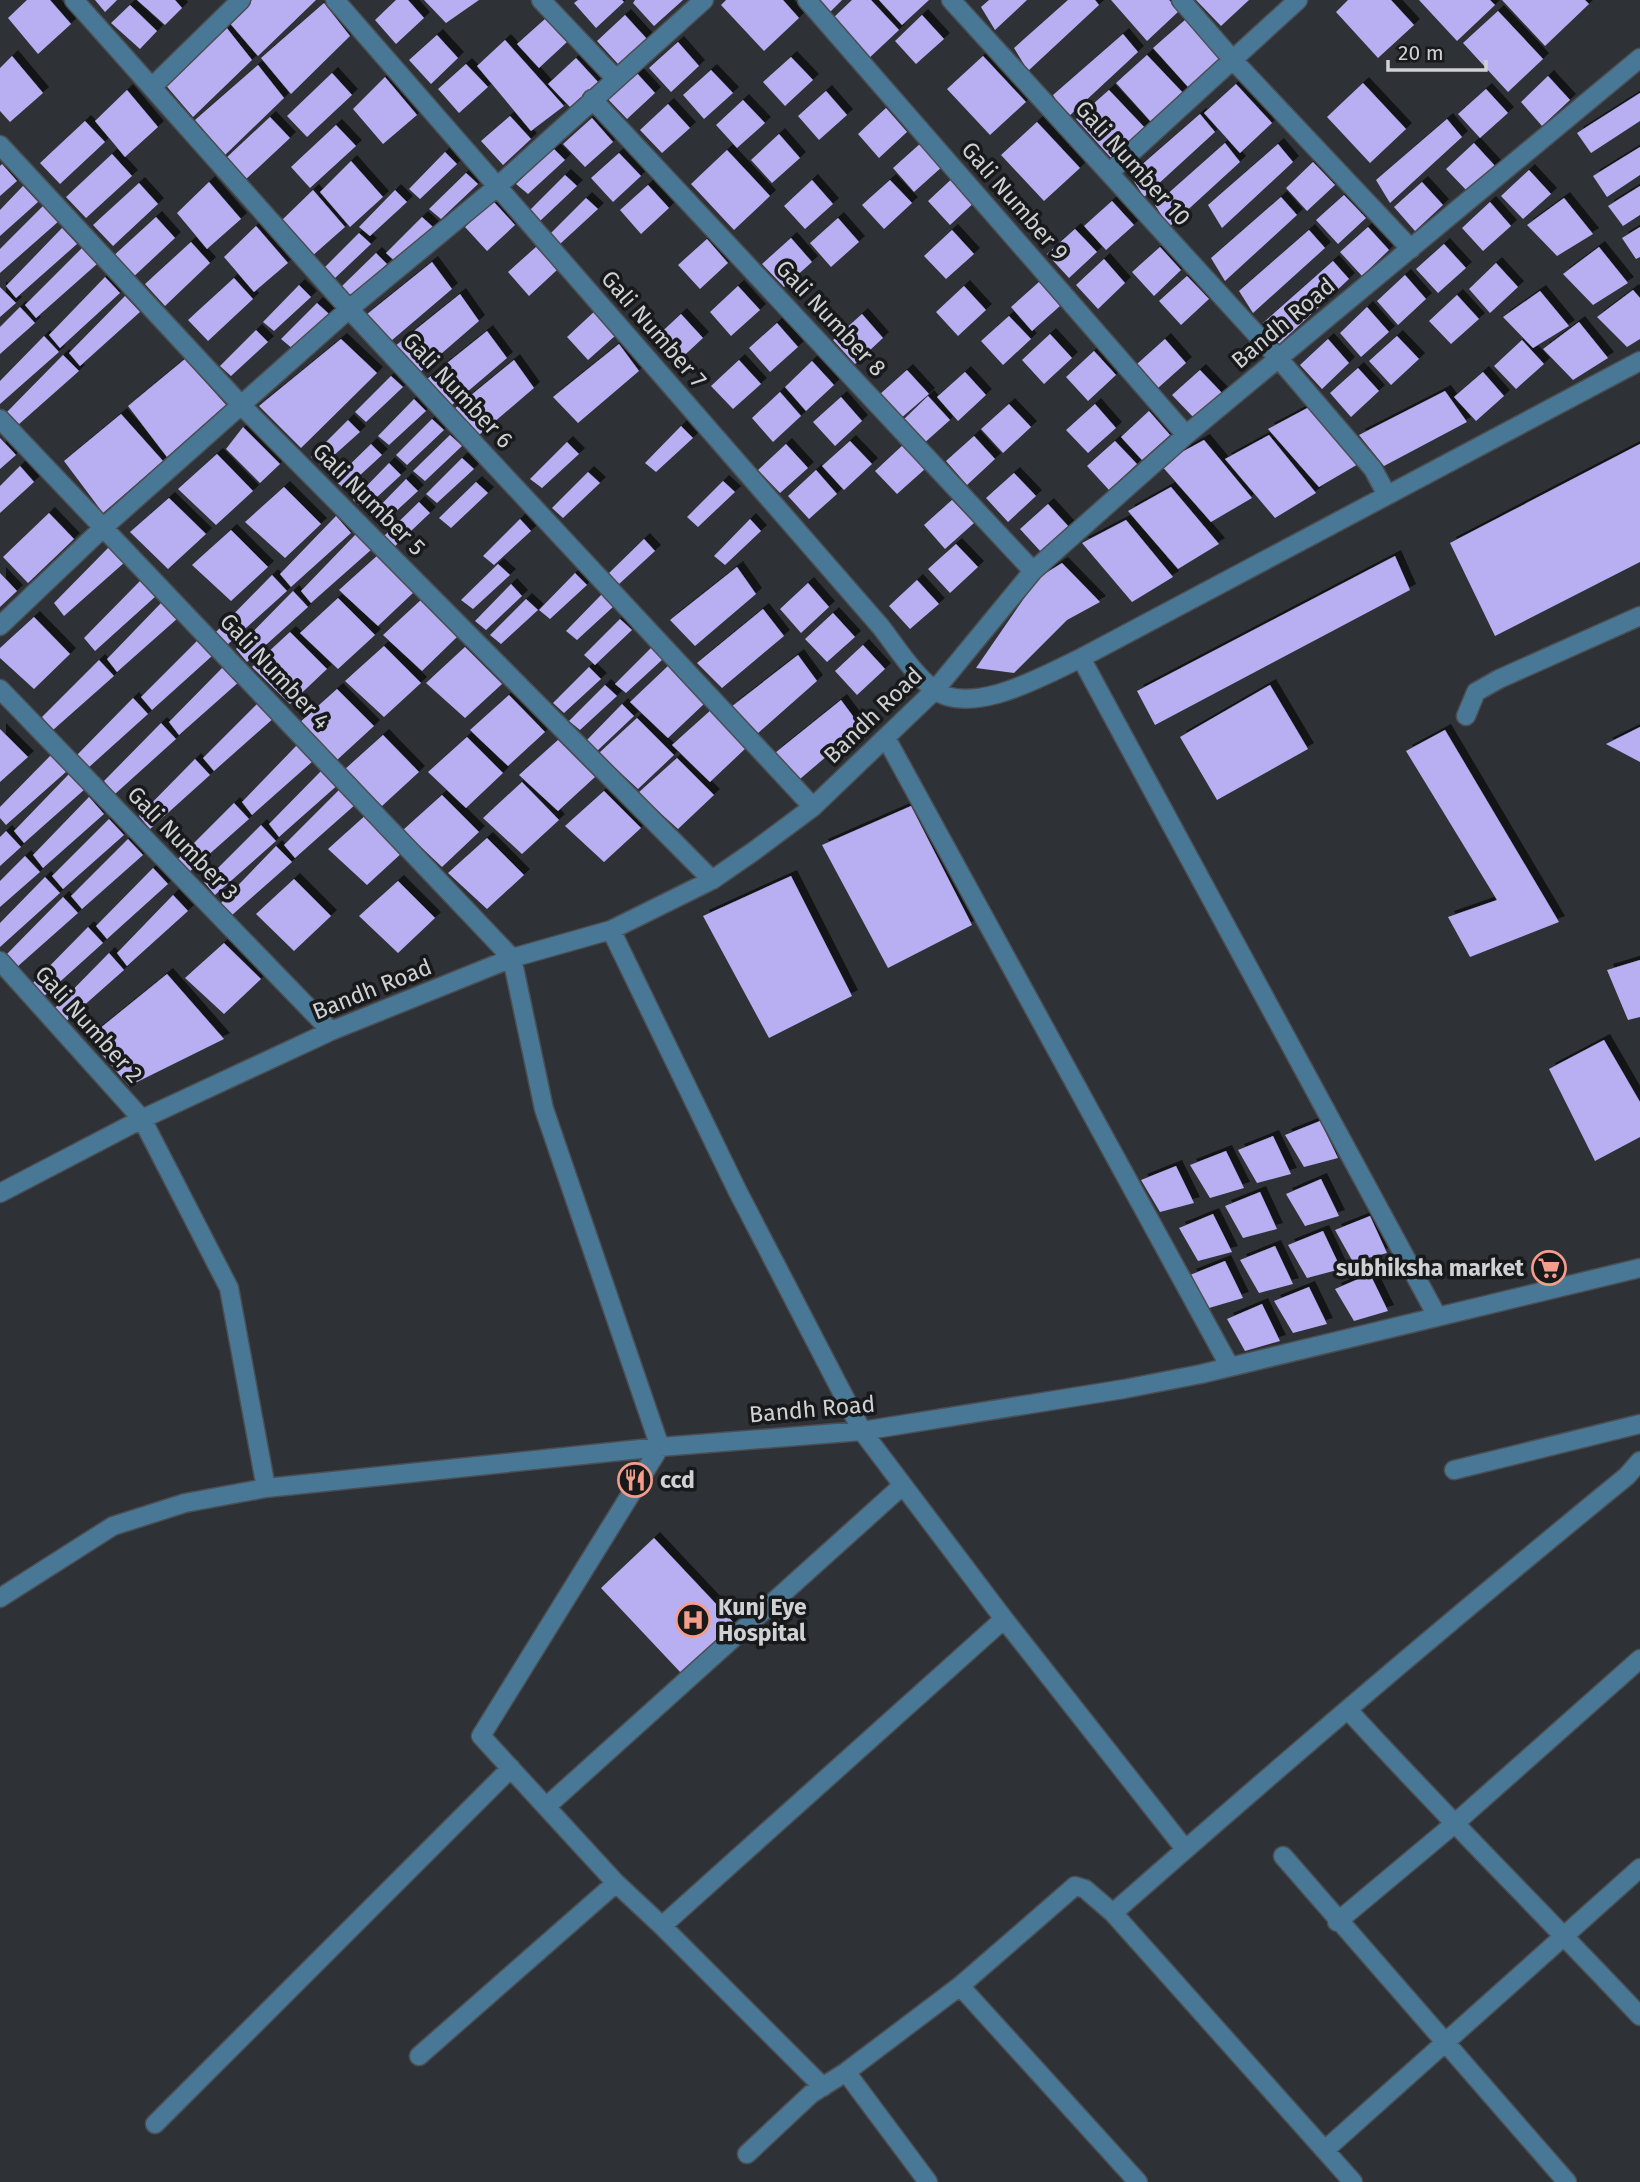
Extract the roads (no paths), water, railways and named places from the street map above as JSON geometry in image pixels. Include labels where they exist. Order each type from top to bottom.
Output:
[{"type":"street","name":"Gali Number 6","points":[[74,0],[349,309],[814,807]]},
{"type":"street","points":[[153,86],[242,0]]},
{"type":"street","name":"Gali Number 7","points":[[335,0],[935,690]]},
{"type":"street","points":[[541,0],[616,79]]},
{"type":"street","points":[[0,626],[105,526],[349,309],[498,186],[704,0]]},
{"type":"street","name":"Gali Number 9","points":[[807,0],[1186,435]]},
{"type":"street","name":"Gali Number 10","points":[[951,0],[1279,359],[1373,469],[1387,495]]},
{"type":"street","points":[[1181,0],[1232,59],[1411,248]]},
{"type":"street","points":[[1109,173],[1298,0]]},
{"type":"street","name":"Bandh Road","points":[[0,1193],[142,1119],[331,1031],[512,958],[611,930],[712,880],[814,807],[935,690],[1033,571],[1186,435],[1640,58]]},
{"type":"street","name":"Gali Number 8","points":[[592,99],[1033,571]]},
{"type":"street","name":"Gali Number 5","points":[[0,145],[242,406],[712,880]]},
{"type":"street","points":[[935,690],[952,696],[979,699],[1031,681],[1081,658],[1640,361]]},
{"type":"street","name":"Gali Number 4","points":[[0,419],[105,526],[512,958]]},
{"type":"street","points":[[1466,716],[1476,692],[1640,616]]},
{"type":"street","points":[[1081,658],[1437,1316]]},
{"type":"street","name":"Gali Number 3","points":[[0,689],[331,1031]]},
{"type":"street","points":[[886,738],[1230,1367]]},
{"type":"street","points":[[611,930],[737,1189],[862,1431],[1004,1619],[1185,1849]]},
{"type":"street","points":[[512,958],[544,1109],[660,1447],[481,1733],[483,1740],[547,1806],[616,1884],[663,1926],[823,2087]]},
{"type":"street","name":"Gali Number 2","points":[[0,961],[142,1119],[229,1288],[266,1488]]},
{"type":"street","name":"Bandh Road","points":[[0,1598],[95,1536],[134,1517],[185,1503],[266,1488],[660,1447],[862,1431],[1124,1389],[1230,1367],[1437,1316],[1584,1284],[1640,1268]]},
{"type":"street","points":[[1454,1469],[1640,1424]]},
{"type":"street","points":[[1113,1913],[1349,1711],[1424,1642],[1627,1476],[1640,1461]]},
{"type":"street","points":[[547,1806],[902,1486]]},
{"type":"street","points":[[663,1926],[1004,1619]]},
{"type":"street","points":[[1337,1922],[1453,1825],[1640,1659]]},
{"type":"street","points":[[1349,1711],[1453,1825],[1564,1935],[1640,2016]]},
{"type":"street","points":[[155,2124],[510,1768]]},
{"type":"street","points":[[1283,1856],[1337,1922],[1566,2182]]},
{"type":"street","points":[[1325,2150],[1640,1868]]},
{"type":"street","points":[[419,2056],[616,1884]]},
{"type":"street","points":[[747,2154],[798,2105],[960,1986],[1071,1888],[1085,1889],[1113,1913],[1353,2182]]},
{"type":"street","points":[[960,1986],[1138,2182]]},
{"type":"street","points":[[846,2071],[929,2182]]},
{"type":"place","name":"subhiksha market","points":[[1549,1268]]},
{"type":"place","name":"ccd","points":[[635,1480]]},
{"type":"place","name":"Kunj Eye Hospital","points":[[693,1620]]}]
